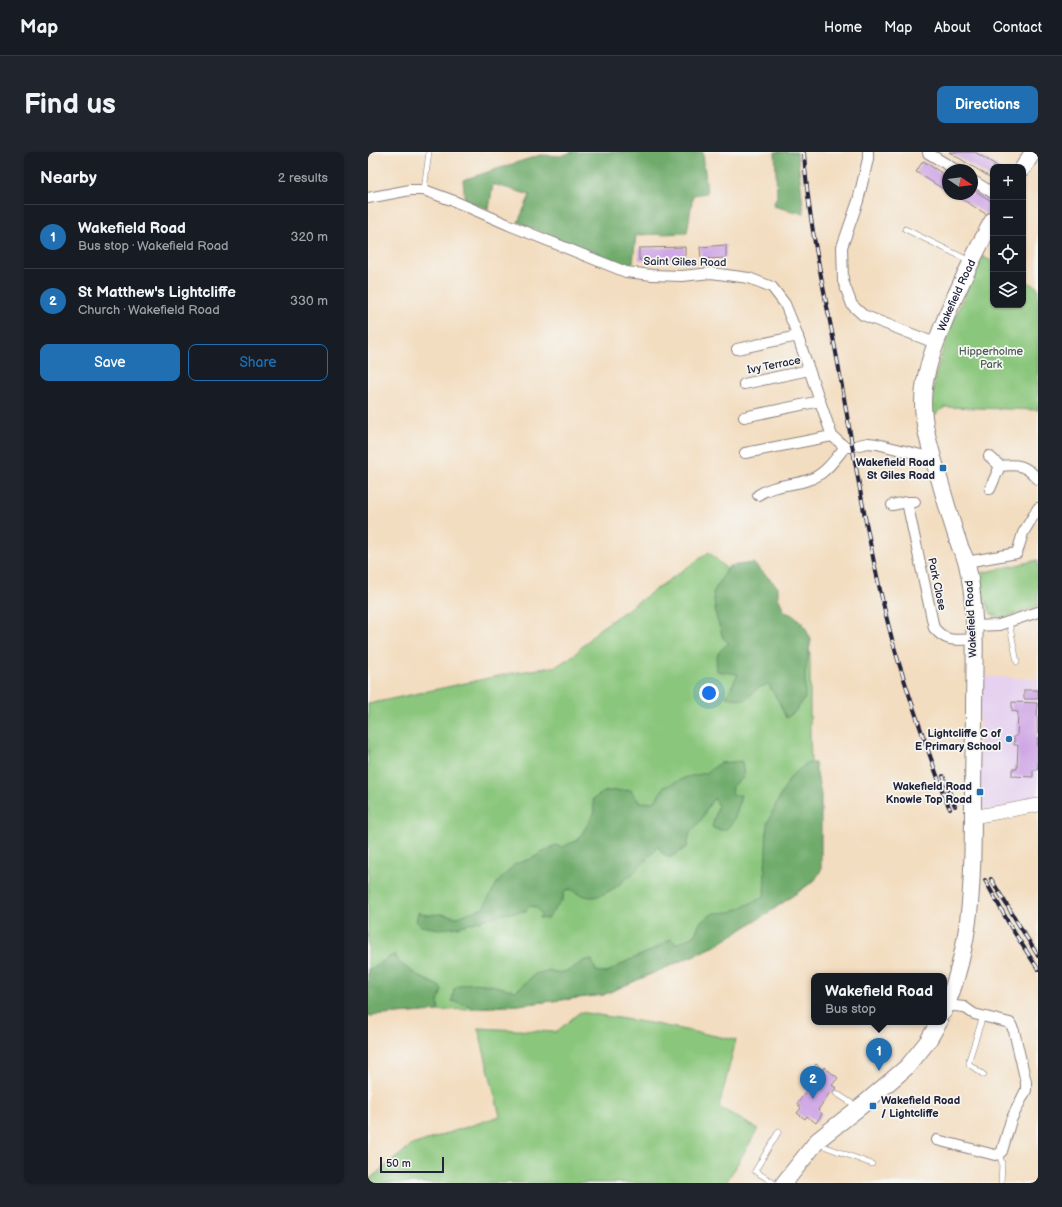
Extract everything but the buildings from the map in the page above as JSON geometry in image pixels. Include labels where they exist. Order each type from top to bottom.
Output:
[{"type":"main road","points":[[1026,164],[1033,152]]},
{"type":"main road","name":"Wakefield Road","points":[[947,1003],[959,971],[970,913],[973,816],[974,633],[972,592],[966,562],[958,543],[933,458],[927,435],[923,401],[928,370],[936,343],[971,261],[990,226]]},
{"type":"main road","points":[[784,1183],[815,1143],[908,1066],[928,1041],[937,1025]]},
{"type":"street","points":[[868,152],[868,159],[858,201],[842,247],[843,281],[852,304],[864,315],[936,343]]},
{"type":"street","points":[[928,153],[946,164]]},
{"type":"street","points":[[978,184],[990,191]]},
{"type":"street","name":"Saint Giles Road","points":[[368,198],[410,190],[424,190],[626,272],[682,276],[711,273],[749,278],[772,287],[785,304],[798,336],[832,436]]},
{"type":"street","points":[[737,349],[798,336]]},
{"type":"street","name":"Ivy Terrace","points":[[744,384],[809,370]]},
{"type":"street","points":[[744,417],[820,401]]},
{"type":"street","points":[[746,453],[832,436],[845,447],[868,443],[877,444],[933,458]]},
{"type":"street","points":[[758,495],[767,489],[810,480],[824,472],[845,447]]},
{"type":"street","points":[[989,456],[1000,466],[1018,464],[1032,472],[1038,479]]},
{"type":"street","points":[[990,489],[1000,466]]},
{"type":"street","name":"Park Close","points":[[892,505],[911,502],[934,628],[942,636],[952,640],[1038,612]]},
{"type":"street","points":[[966,562],[1017,552],[1023,533],[1038,508]]},
{"type":"street","points":[[973,816],[1038,805]]},
{"type":"street","points":[[937,1140],[995,1155],[999,1154],[1002,1151],[1011,1120],[1024,1097],[1026,1090],[1026,1082],[1013,1027],[1010,1023],[974,1014],[964,1008],[947,1008]]},
{"type":"lane","points":[[424,190],[428,152]]},
{"type":"lane","points":[[905,229],[971,261]]},
{"type":"lane","points":[[1009,622],[1017,662]]},
{"type":"lane","points":[[983,1016],[969,1064],[984,1075]]},
{"type":"lane","points":[[836,1093],[859,1108]]},
{"type":"lane","points":[[774,1183],[755,1171],[779,1131]]},
{"type":"lane","points":[[815,1143],[872,1164]]},
{"type":"lane","points":[[999,1154],[1002,1163],[1001,1183]]},
{"type":"shaded area","name":"Lightcliffe C of E Primary School","points":[[980,676],[1038,679],[1038,798],[987,810],[979,806]]},
{"type":"green space","points":[[572,152],[703,152],[707,193],[693,195],[687,233],[636,235],[633,263],[624,267],[518,222],[530,195],[493,184],[489,209],[465,201],[463,180],[540,155],[560,156]]},
{"type":"green space","points":[[775,152],[797,152],[804,214],[773,206],[777,196]]},
{"type":"green space","name":"Hipperholme Park","points":[[982,256],[990,260],[990,308],[1026,308],[1026,281],[1038,288],[1038,410],[945,407],[932,417],[933,389],[941,355],[960,305]]},
{"type":"green space","points":[[709,552],[810,650],[810,734],[815,880],[768,913],[715,946],[603,995],[518,1005],[368,1016],[368,704],[507,674],[557,666],[575,654],[598,630]]},
{"type":"green space","points":[[1038,560],[1038,606],[1004,618],[991,614],[982,591],[981,573]]},
{"type":"green space","points":[[753,563],[778,587],[778,597],[785,612],[795,616],[804,625],[811,640],[805,674],[805,698],[796,711],[786,718],[779,702],[768,684],[758,688],[745,700],[726,697],[738,674],[717,671],[716,661],[718,654],[729,643],[723,638],[716,616],[713,593],[729,566]]},
{"type":"green space","points":[[742,761],[744,777],[733,786],[732,795],[741,795],[736,814],[730,826],[719,830],[712,827],[718,805],[714,798],[701,820],[690,833],[687,847],[671,857],[664,855],[658,846],[637,869],[610,891],[593,897],[581,895],[570,889],[564,891],[563,899],[547,919],[539,918],[541,914],[536,907],[529,906],[526,911],[503,914],[458,927],[440,929],[421,926],[416,921],[418,912],[428,915],[442,914],[457,917],[483,908],[497,883],[515,864],[531,859],[555,845],[562,847],[578,840],[594,814],[593,799],[606,791],[631,790],[640,802],[655,801],[664,787],[687,777],[706,773],[720,763]]},
{"type":"green space","points":[[807,763],[815,763],[821,795],[821,870],[815,880],[768,913],[715,946],[603,995],[518,1005],[477,1008],[452,1001],[454,989],[460,985],[475,983],[492,985],[516,991],[535,974],[550,970],[555,972],[564,972],[585,960],[592,960],[596,971],[606,973],[629,960],[651,951],[671,939],[676,944],[694,936],[701,921],[714,913],[731,912],[764,897],[767,824],[791,776]]},
{"type":"green space","points":[[395,954],[399,962],[418,976],[439,986],[442,990],[438,1002],[439,1011],[368,1016],[368,970]]},
{"type":"green space","points":[[580,1012],[650,1023],[736,1040],[719,1107],[758,1129],[726,1183],[368,1183],[368,1180],[412,1145],[500,1116],[478,1028],[556,1032]]},
{"type":"railway","points":[[804,152],[813,234],[863,506],[884,609],[905,682],[950,809]]},
{"type":"railway","points":[[943,776],[955,806]]},
{"type":"railway","points":[[991,879],[1038,956]]},
{"type":"railway","points":[[985,880],[1012,929],[1038,969]]},
{"type":"place","name":"Wakefield Road St Giles Road","points":[[943,468]]},
{"type":"place","name":"Lightcliffe C of E Primary School","points":[[1009,739]]},
{"type":"place","name":"Wakefield Road Knowle Top Road","points":[[980,792]]},
{"type":"place","name":"Wakefield Road","points":[[879,1071]]},
{"type":"place","name":"St Matthew's Lightcliffe","points":[[813,1099]]},
{"type":"place","name":"Wakefield Road / Lightcliffe","points":[[873,1106]]}]
